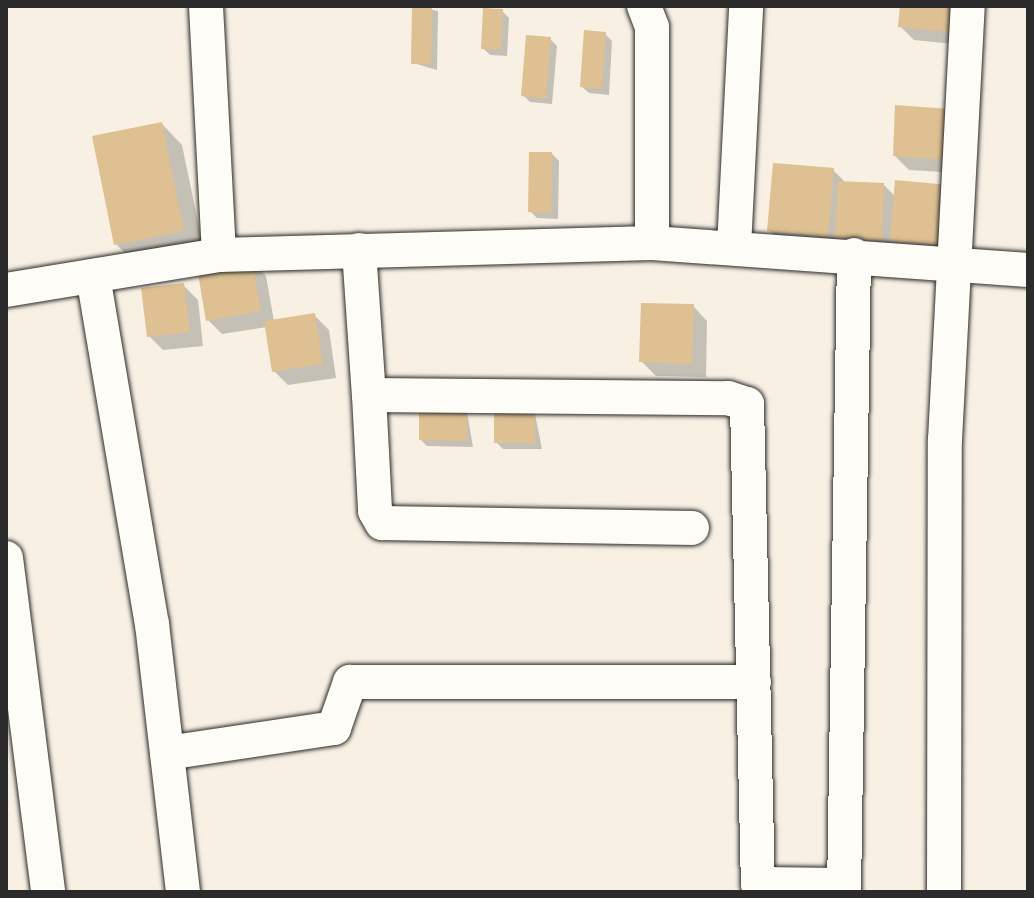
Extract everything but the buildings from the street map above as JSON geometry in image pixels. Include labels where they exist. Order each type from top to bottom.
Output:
[{"type":"street","points":[[206,6],[219,255]]},
{"type":"street","points":[[644,6],[652,27],[652,243]]},
{"type":"street","points":[[734,247],[746,6]]},
{"type":"street","points":[[944,892],[953,265],[968,6]]},
{"type":"street","points":[[6,290],[219,255],[652,243],[854,255],[1028,270]]},
{"type":"street","points":[[359,250],[375,511],[382,523],[692,528]]},
{"type":"street","points":[[369,395],[728,398],[747,404],[758,884],[766,890],[844,889],[854,255]]},
{"type":"street","points":[[93,276],[167,753],[183,892]]},
{"type":"street","points":[[6,558],[48,892]]},
{"type":"street","points":[[167,753],[334,728],[350,682],[754,682]]}]
